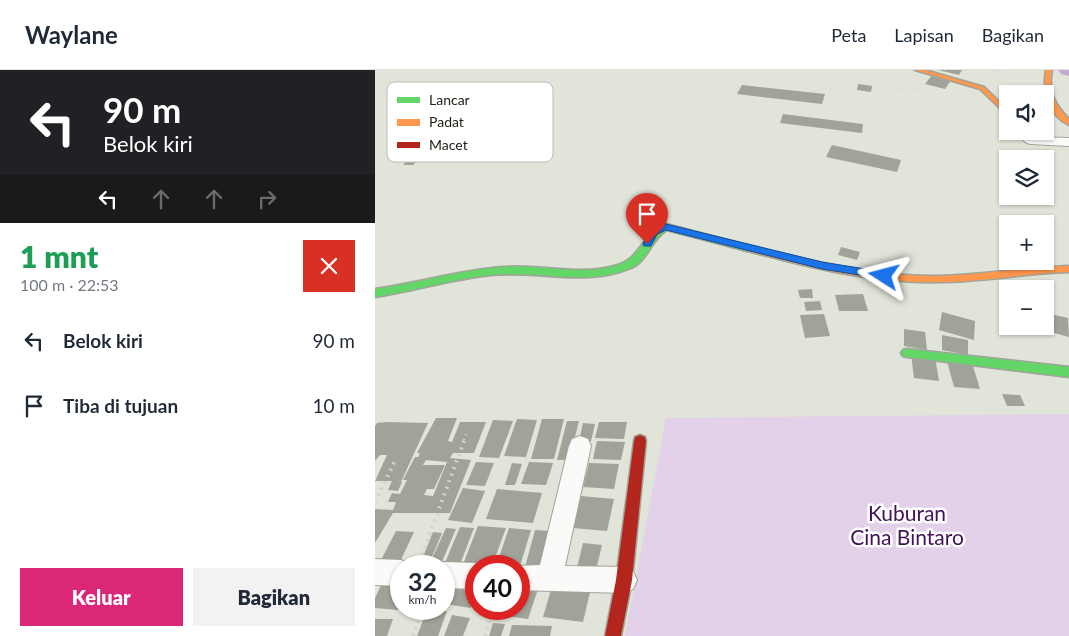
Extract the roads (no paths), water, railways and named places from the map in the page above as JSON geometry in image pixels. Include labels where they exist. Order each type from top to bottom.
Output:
[{"type":"main road","points":[[918,70],[982,88],[999,104]]},
{"type":"main road","points":[[1049,70],[1045,84],[1048,100],[1069,123]]},
{"type":"main road","points":[[375,293],[407,289],[463,275],[506,270],[606,271],[629,266],[640,258],[653,232],[658,228],[666,227],[822,266],[884,276],[937,279],[975,277],[1034,268],[1069,269]]},
{"type":"main road","points":[[907,353],[1069,372]]},
{"type":"main road","points":[[613,636],[624,580],[640,441]]},
{"type":"street","points":[[1032,140],[1069,142]]},
{"type":"street","points":[[549,578],[580,446]]},
{"type":"street","points":[[375,572],[390,573]]},
{"type":"street","points":[[530,577],[624,580]]},
{"type":"park label","name":"Kuburan Cina Bintaro","points":[[907,526]]}]
